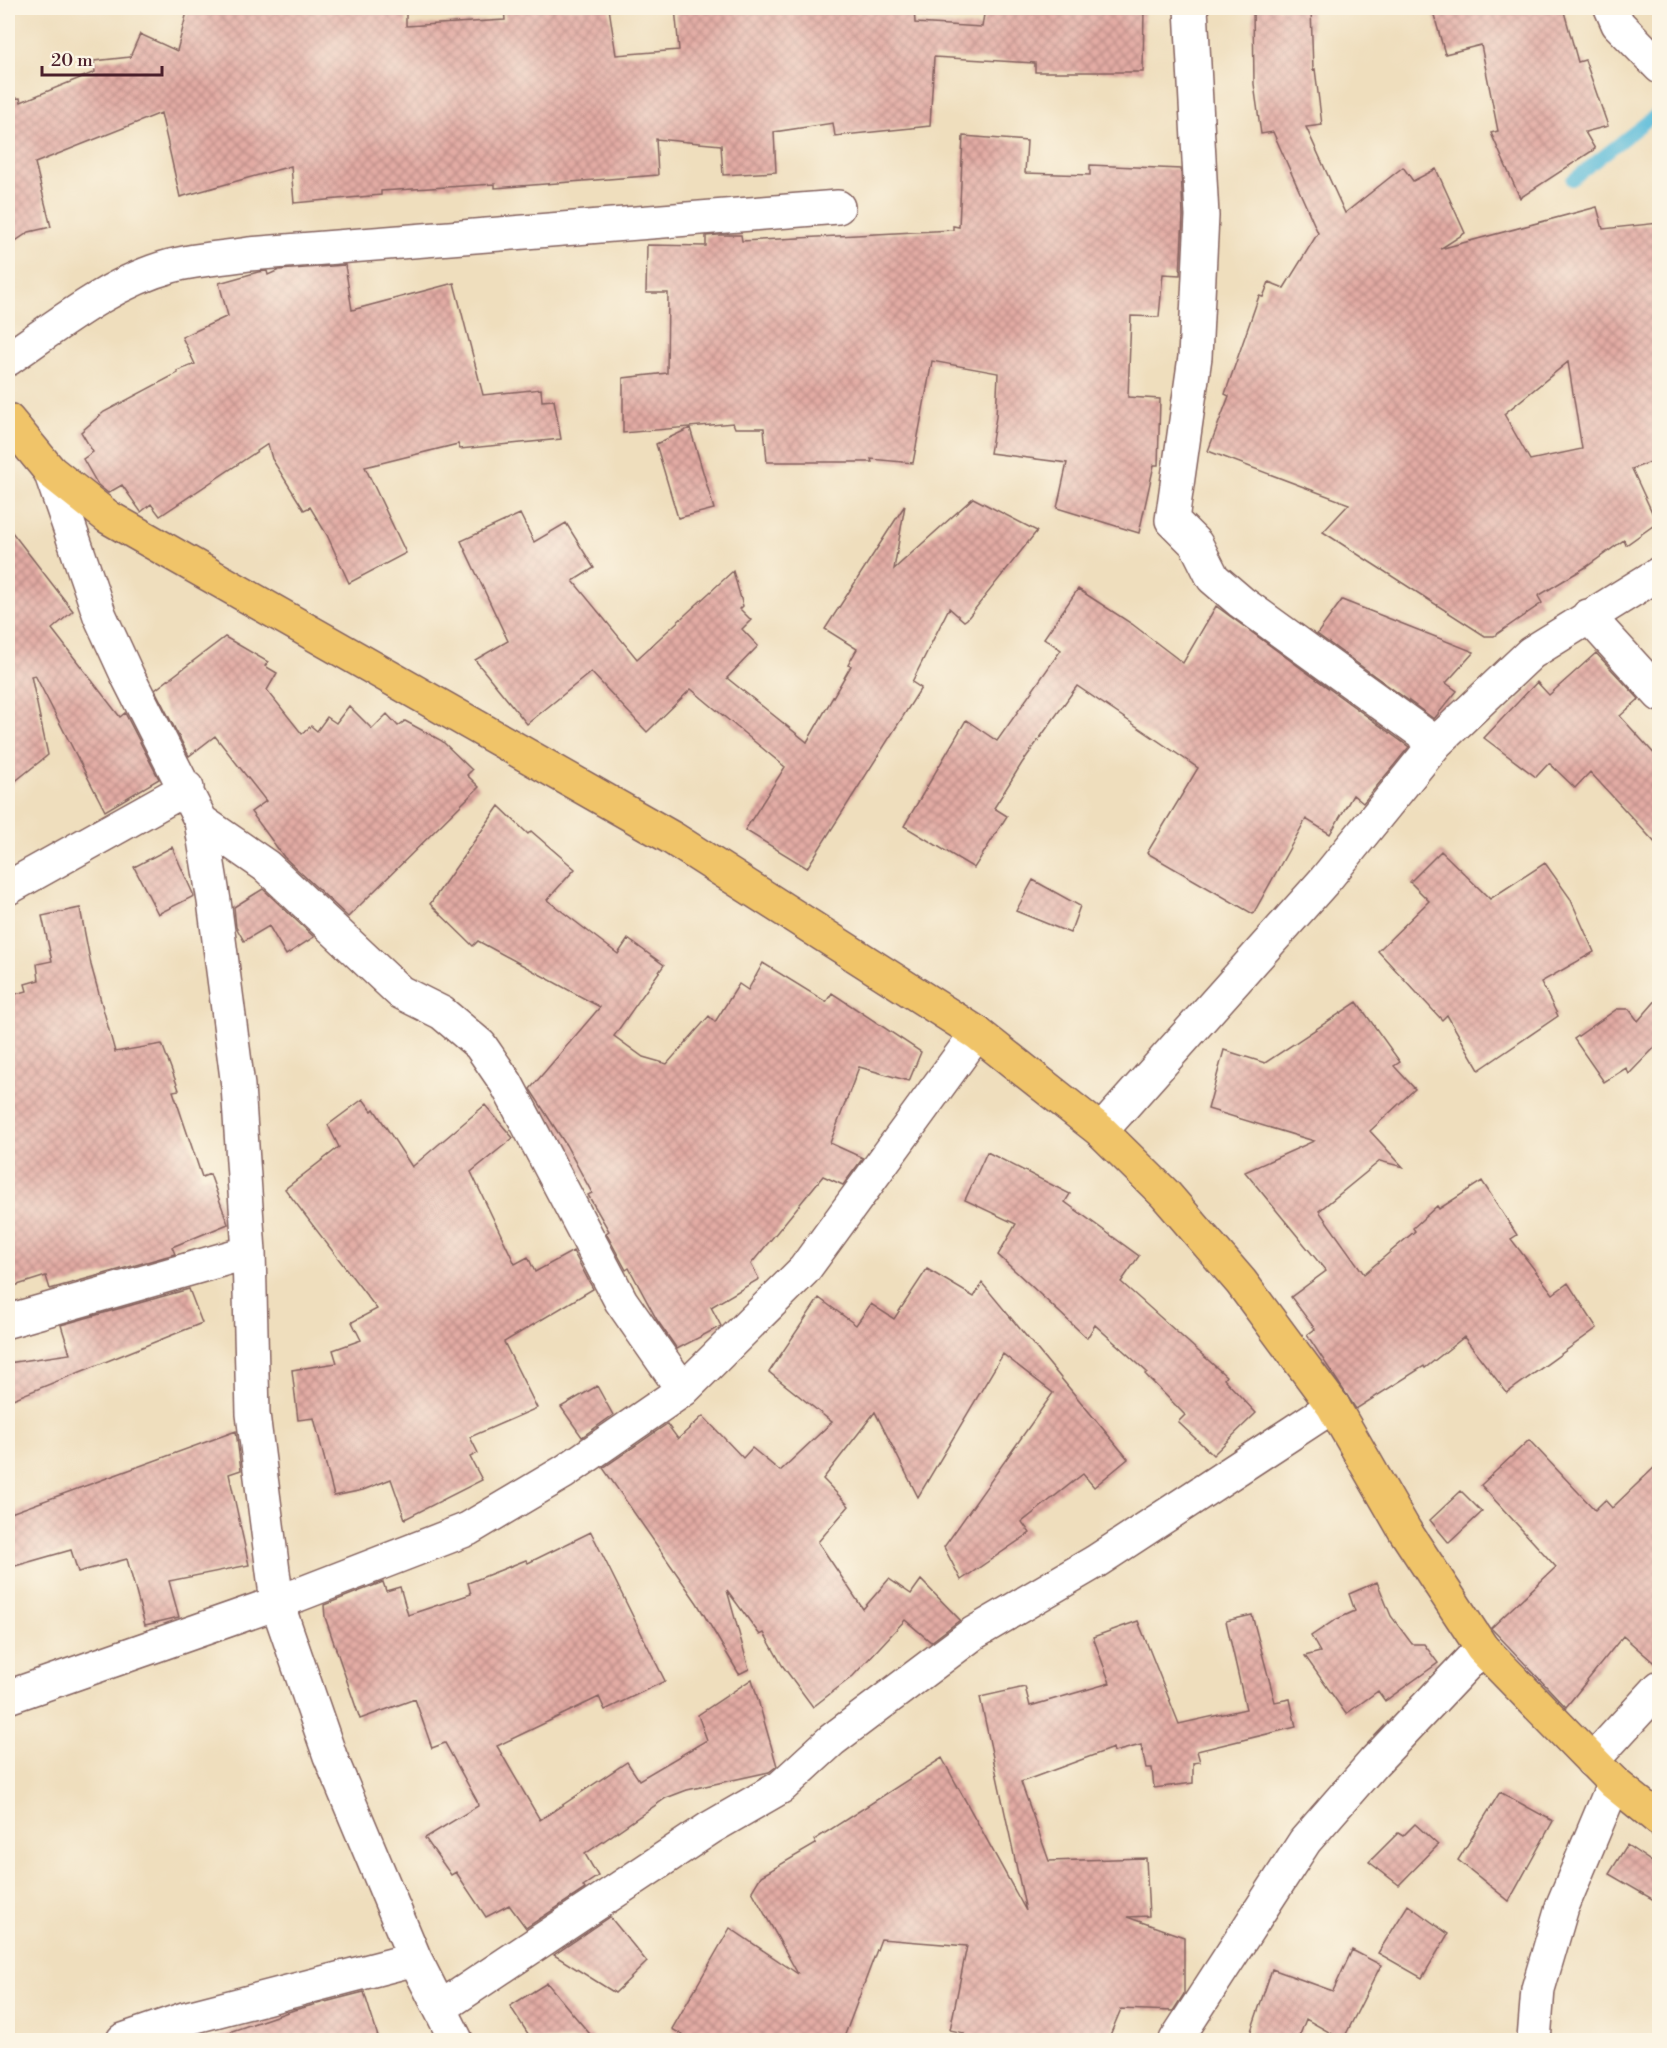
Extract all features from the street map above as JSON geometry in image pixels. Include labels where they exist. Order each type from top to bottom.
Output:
[{"type":"main road","points":[[8,420],[50,471],[108,517],[672,838],[977,1033],[1101,1131],[1165,1194],[1241,1282],[1333,1406],[1405,1531],[1482,1648],[1603,1772],[1659,1820]]},
{"type":"street","points":[[1191,8],[1202,216],[1195,357],[1172,520],[1196,544],[1213,578],[1241,602],[1436,743]]},
{"type":"street","points":[[1611,8],[1618,24],[1659,67]]},
{"type":"street","points":[[8,359],[69,317],[125,284],[171,266],[249,254],[838,207]]},
{"type":"street","points":[[50,471],[100,616],[128,677],[201,821],[214,901],[238,1086],[249,1252],[254,1414],[277,1603],[330,1756],[415,1959],[456,2040]]},
{"type":"street","points":[[1101,1131],[1324,880],[1436,743],[1531,653],[1659,573]]},
{"type":"street","points":[[1588,616],[1659,695]]},
{"type":"street","points":[[8,888],[186,788]]},
{"type":"street","points":[[201,821],[266,866],[400,992],[442,1013],[480,1045],[506,1083],[621,1301],[683,1390]]},
{"type":"street","points":[[8,1697],[277,1603],[468,1529],[564,1472],[683,1390],[804,1270],[977,1033]]},
{"type":"street","points":[[8,1321],[249,1252]]},
{"type":"street","points":[[440,2008],[710,1828],[781,1787],[831,1740],[974,1633],[1095,1562],[1333,1406]]},
{"type":"street","points":[[1176,2040],[1305,1841],[1374,1762],[1482,1648]]},
{"type":"street","points":[[1534,2040],[1538,1989],[1603,1772],[1659,1686]]},
{"type":"street","points":[[123,2040],[184,2019],[415,1959]]},
{"type":"building","points":[[188,8],[406,9],[406,26],[505,20],[504,8],[609,8],[616,55],[679,50],[675,8],[914,8],[915,23],[982,27],[985,8],[1144,8],[1143,72],[1035,72],[1035,63],[934,57],[930,126],[835,136],[833,123],[774,132],[776,172],[723,175],[721,145],[656,139],[658,175],[495,188],[495,184],[381,191],[381,195],[294,203],[291,166],[180,197],[161,113],[35,163],[51,227],[29,232],[8,246],[8,99],[20,98],[21,102],[95,72],[94,61],[130,57],[140,34],[177,51]]},
{"type":"building","points":[[1253,8],[1311,8],[1313,70],[1315,69],[1322,125],[1306,127],[1345,213],[1403,167],[1413,181],[1436,169],[1465,233],[1440,249],[1597,207],[1603,229],[1659,223],[1659,459],[1632,469],[1657,523],[1626,545],[1624,540],[1586,567],[1538,596],[1542,603],[1494,636],[1485,636],[1323,532],[1349,504],[1208,451],[1229,396],[1225,394],[1259,296],[1263,297],[1269,282],[1284,288],[1318,233],[1273,132],[1261,134],[1254,84]],"holes":[[[1568,362],[1582,449],[1530,460],[1504,414]]]},
{"type":"building","points":[[1432,8],[1563,8],[1578,62],[1585,60],[1608,126],[1585,132],[1595,149],[1520,198],[1491,133],[1498,131],[1481,45],[1445,54]]},
{"type":"building","points":[[963,136],[1027,141],[1025,173],[1090,175],[1090,165],[1181,169],[1183,216],[1180,275],[1163,274],[1159,317],[1131,316],[1128,397],[1160,399],[1158,465],[1154,465],[1139,533],[1057,508],[1067,463],[990,453],[996,417],[998,373],[932,361],[913,463],[871,459],[872,462],[767,462],[764,428],[735,428],[733,423],[623,433],[623,378],[667,373],[668,293],[646,293],[647,245],[706,246],[706,236],[718,235],[741,235],[742,241],[953,230],[953,226],[959,227]]},
{"type":"building","points":[[345,265],[352,310],[454,283],[483,395],[541,389],[542,401],[554,400],[561,439],[460,449],[458,444],[365,467],[406,553],[349,583],[327,535],[310,507],[304,510],[272,459],[268,444],[160,516],[151,504],[141,512],[122,485],[108,493],[98,485],[83,459],[93,452],[81,432],[104,412],[178,373],[177,371],[195,364],[182,337],[228,316],[219,283],[258,272],[267,271],[268,275],[279,270]]},
{"type":"building","points":[[690,428],[714,509],[678,518],[656,444]]},
{"type":"building","points":[[973,498],[1037,531],[967,619],[964,621],[949,608],[912,682],[921,688],[807,868],[745,830],[785,767],[691,689],[647,732],[591,672],[527,724],[475,660],[508,641],[461,541],[520,514],[534,542],[566,523],[594,568],[573,581],[637,659],[733,571],[743,606],[740,609],[751,620],[742,629],[758,646],[727,678],[807,742],[851,666],[848,665],[857,649],[825,629],[905,505],[894,569]]},
{"type":"building","points":[[8,527],[73,611],[52,629],[120,717],[125,713],[159,779],[105,811],[35,675],[31,676],[48,755],[8,787]]},
{"type":"building","points":[[1078,589],[1132,624],[1183,663],[1216,606],[1409,747],[1363,803],[1353,795],[1330,834],[1306,819],[1253,914],[1147,853],[1198,768],[1077,686],[1022,763],[994,808],[1007,816],[974,868],[904,826],[966,720],[997,741],[1061,650],[1044,638]]},
{"type":"building","points":[[1342,600],[1474,652],[1446,683],[1457,691],[1434,719],[1317,634]]},
{"type":"building","points":[[225,637],[268,662],[265,666],[277,673],[267,690],[302,734],[311,726],[317,731],[327,717],[336,723],[349,706],[372,729],[387,714],[398,726],[405,721],[442,741],[472,770],[467,775],[479,787],[348,917],[284,857],[251,812],[266,801],[215,736],[189,756],[155,690]]},
{"type":"building","points":[[1596,653],[1639,699],[1620,716],[1659,759],[1659,847],[1590,772],[1575,788],[1549,763],[1536,777],[1484,738],[1537,682],[1549,695]]},
{"type":"building","points":[[499,806],[528,834],[531,831],[575,869],[547,900],[618,954],[628,939],[664,965],[614,1036],[643,1057],[667,1064],[709,1016],[715,1022],[739,984],[748,990],[763,963],[826,1002],[832,993],[921,1052],[909,1081],[859,1067],[830,1143],[863,1158],[843,1185],[823,1176],[751,1264],[759,1279],[711,1307],[721,1326],[677,1349],[657,1320],[629,1268],[626,1270],[606,1233],[609,1231],[588,1195],[592,1193],[566,1145],[530,1089],[600,1007],[478,941],[473,946],[430,904]]},
{"type":"building","points":[[172,847],[194,896],[158,914],[134,867]]},
{"type":"building","points":[[1441,851],[1490,899],[1545,863],[1570,898],[1594,952],[1541,982],[1558,1016],[1479,1070],[1447,1015],[1442,1020],[1378,951],[1429,901],[1410,882]]},
{"type":"building","points":[[1033,880],[1080,906],[1070,933],[1016,911]]},
{"type":"building","points":[[263,889],[314,937],[286,955],[269,926],[244,941],[236,927],[234,907]]},
{"type":"building","points":[[80,908],[91,965],[115,1052],[162,1044],[179,1090],[173,1091],[202,1177],[210,1174],[228,1224],[172,1247],[175,1254],[50,1289],[46,1276],[8,1288],[8,996],[27,991],[25,984],[39,980],[37,964],[52,961],[42,916]]},
{"type":"building","points":[[1659,997],[1659,1043],[1629,1074],[1626,1068],[1604,1082],[1574,1039],[1617,1009],[1629,1009],[1638,1021]]},
{"type":"building","points":[[1357,1002],[1400,1062],[1394,1066],[1415,1089],[1370,1131],[1403,1167],[1380,1161],[1319,1211],[1364,1274],[1415,1231],[1413,1228],[1437,1206],[1439,1209],[1482,1181],[1517,1235],[1511,1239],[1553,1294],[1568,1283],[1597,1328],[1507,1393],[1464,1337],[1425,1368],[1424,1366],[1356,1409],[1307,1335],[1315,1329],[1291,1297],[1326,1271],[1245,1172],[1314,1141],[1208,1109],[1224,1050],[1265,1063]]},
{"type":"building","points":[[363,1099],[372,1111],[374,1109],[412,1167],[485,1105],[513,1138],[471,1172],[515,1264],[528,1257],[535,1272],[573,1251],[593,1289],[504,1342],[537,1408],[470,1437],[478,1453],[470,1457],[482,1480],[405,1519],[391,1479],[363,1490],[334,1496],[314,1418],[298,1420],[292,1370],[337,1363],[333,1350],[361,1340],[352,1322],[377,1309],[285,1189],[339,1147],[328,1125]]},
{"type":"building","points":[[987,1152],[1070,1194],[1065,1202],[1139,1256],[1121,1282],[1226,1376],[1224,1379],[1256,1413],[1213,1455],[1178,1422],[1185,1415],[1145,1374],[1147,1372],[1095,1325],[1087,1338],[998,1255],[1016,1224],[965,1200]]},
{"type":"building","points":[[927,1269],[974,1297],[982,1283],[1128,1459],[1094,1487],[1083,1474],[1022,1522],[1030,1533],[961,1580],[944,1547],[1053,1393],[1003,1354],[918,1497],[875,1412],[823,1479],[849,1506],[818,1542],[863,1609],[889,1579],[911,1594],[921,1580],[960,1620],[931,1642],[905,1620],[853,1676],[813,1707],[782,1665],[764,1633],[760,1635],[727,1590],[749,1669],[739,1674],[697,1603],[603,1468],[667,1424],[678,1439],[703,1416],[743,1458],[752,1448],[780,1471],[832,1422],[769,1372],[819,1298],[856,1325],[871,1304],[894,1319]]},
{"type":"building","points":[[189,1289],[202,1323],[8,1401],[8,1363],[70,1354],[61,1325]]},
{"type":"building","points":[[597,1386],[613,1415],[582,1437],[561,1407]]},
{"type":"building","points":[[236,1431],[241,1470],[229,1474],[249,1565],[169,1581],[179,1617],[145,1625],[127,1559],[78,1572],[71,1550],[8,1568],[8,1514]]},
{"type":"building","points":[[1529,1440],[1595,1510],[1605,1500],[1612,1508],[1659,1463],[1659,1667],[1623,1636],[1566,1707],[1491,1628],[1556,1567],[1481,1485]]},
{"type":"building","points":[[1461,1491],[1482,1512],[1449,1543],[1430,1520]]},
{"type":"building","points":[[591,1532],[665,1681],[605,1710],[599,1697],[497,1746],[540,1820],[627,1762],[639,1780],[707,1740],[698,1715],[752,1679],[777,1766],[769,1772],[687,1790],[666,1798],[585,1854],[598,1876],[583,1886],[585,1889],[526,1928],[509,1905],[486,1917],[456,1872],[451,1875],[425,1838],[478,1806],[477,1801],[445,1743],[432,1748],[415,1699],[360,1719],[325,1617],[324,1605],[383,1582],[386,1591],[400,1587],[408,1615],[471,1594],[468,1583],[526,1560],[528,1563]]},
{"type":"building","points":[[1377,1582],[1391,1616],[1412,1644],[1424,1644],[1438,1663],[1385,1701],[1378,1691],[1346,1714],[1305,1656],[1320,1652],[1311,1636],[1335,1620],[1355,1611],[1349,1594]]},
{"type":"building","points":[[1252,1615],[1275,1702],[1290,1699],[1296,1727],[1197,1751],[1200,1762],[1193,1763],[1193,1783],[1154,1788],[1152,1768],[1146,1768],[1141,1745],[1114,1752],[1113,1748],[1021,1782],[1049,1861],[1146,1858],[1149,1916],[1127,1917],[1184,1937],[1184,1994],[1173,2011],[1121,2009],[1108,2040],[963,2040],[964,2033],[950,2030],[967,1946],[881,1939],[843,2040],[772,2038],[691,2040],[672,2029],[730,1928],[798,1974],[752,1891],[761,1876],[816,1844],[814,1840],[942,1758],[1026,1911],[980,1697],[1025,1687],[1030,1706],[1110,1683],[1093,1637],[1138,1621],[1179,1724],[1246,1709],[1226,1621]]},
{"type":"building","points":[[1500,1792],[1553,1821],[1509,1901],[1458,1860]]},
{"type":"building","points":[[1415,1824],[1438,1845],[1399,1885],[1369,1862],[1398,1833],[1403,1836]]},
{"type":"building","points":[[1627,1845],[1659,1867],[1659,1903],[1609,1874]]},
{"type":"building","points":[[1408,1905],[1448,1934],[1422,1978],[1378,1953]]},
{"type":"building","points":[[610,1917],[647,1962],[615,1993],[554,1955]]},
{"type":"building","points":[[1352,1950],[1381,1965],[1343,2040],[1306,2019],[1298,2040],[1248,2040],[1272,1969],[1333,1991]]},
{"type":"building","points":[[547,1983],[595,2040],[532,2040],[510,2006]]},
{"type":"building","points":[[364,1992],[379,2040],[221,2040],[220,2035],[294,2010]]},
{"type":"waterway","points":[[1572,180],[1660,111]]}]
